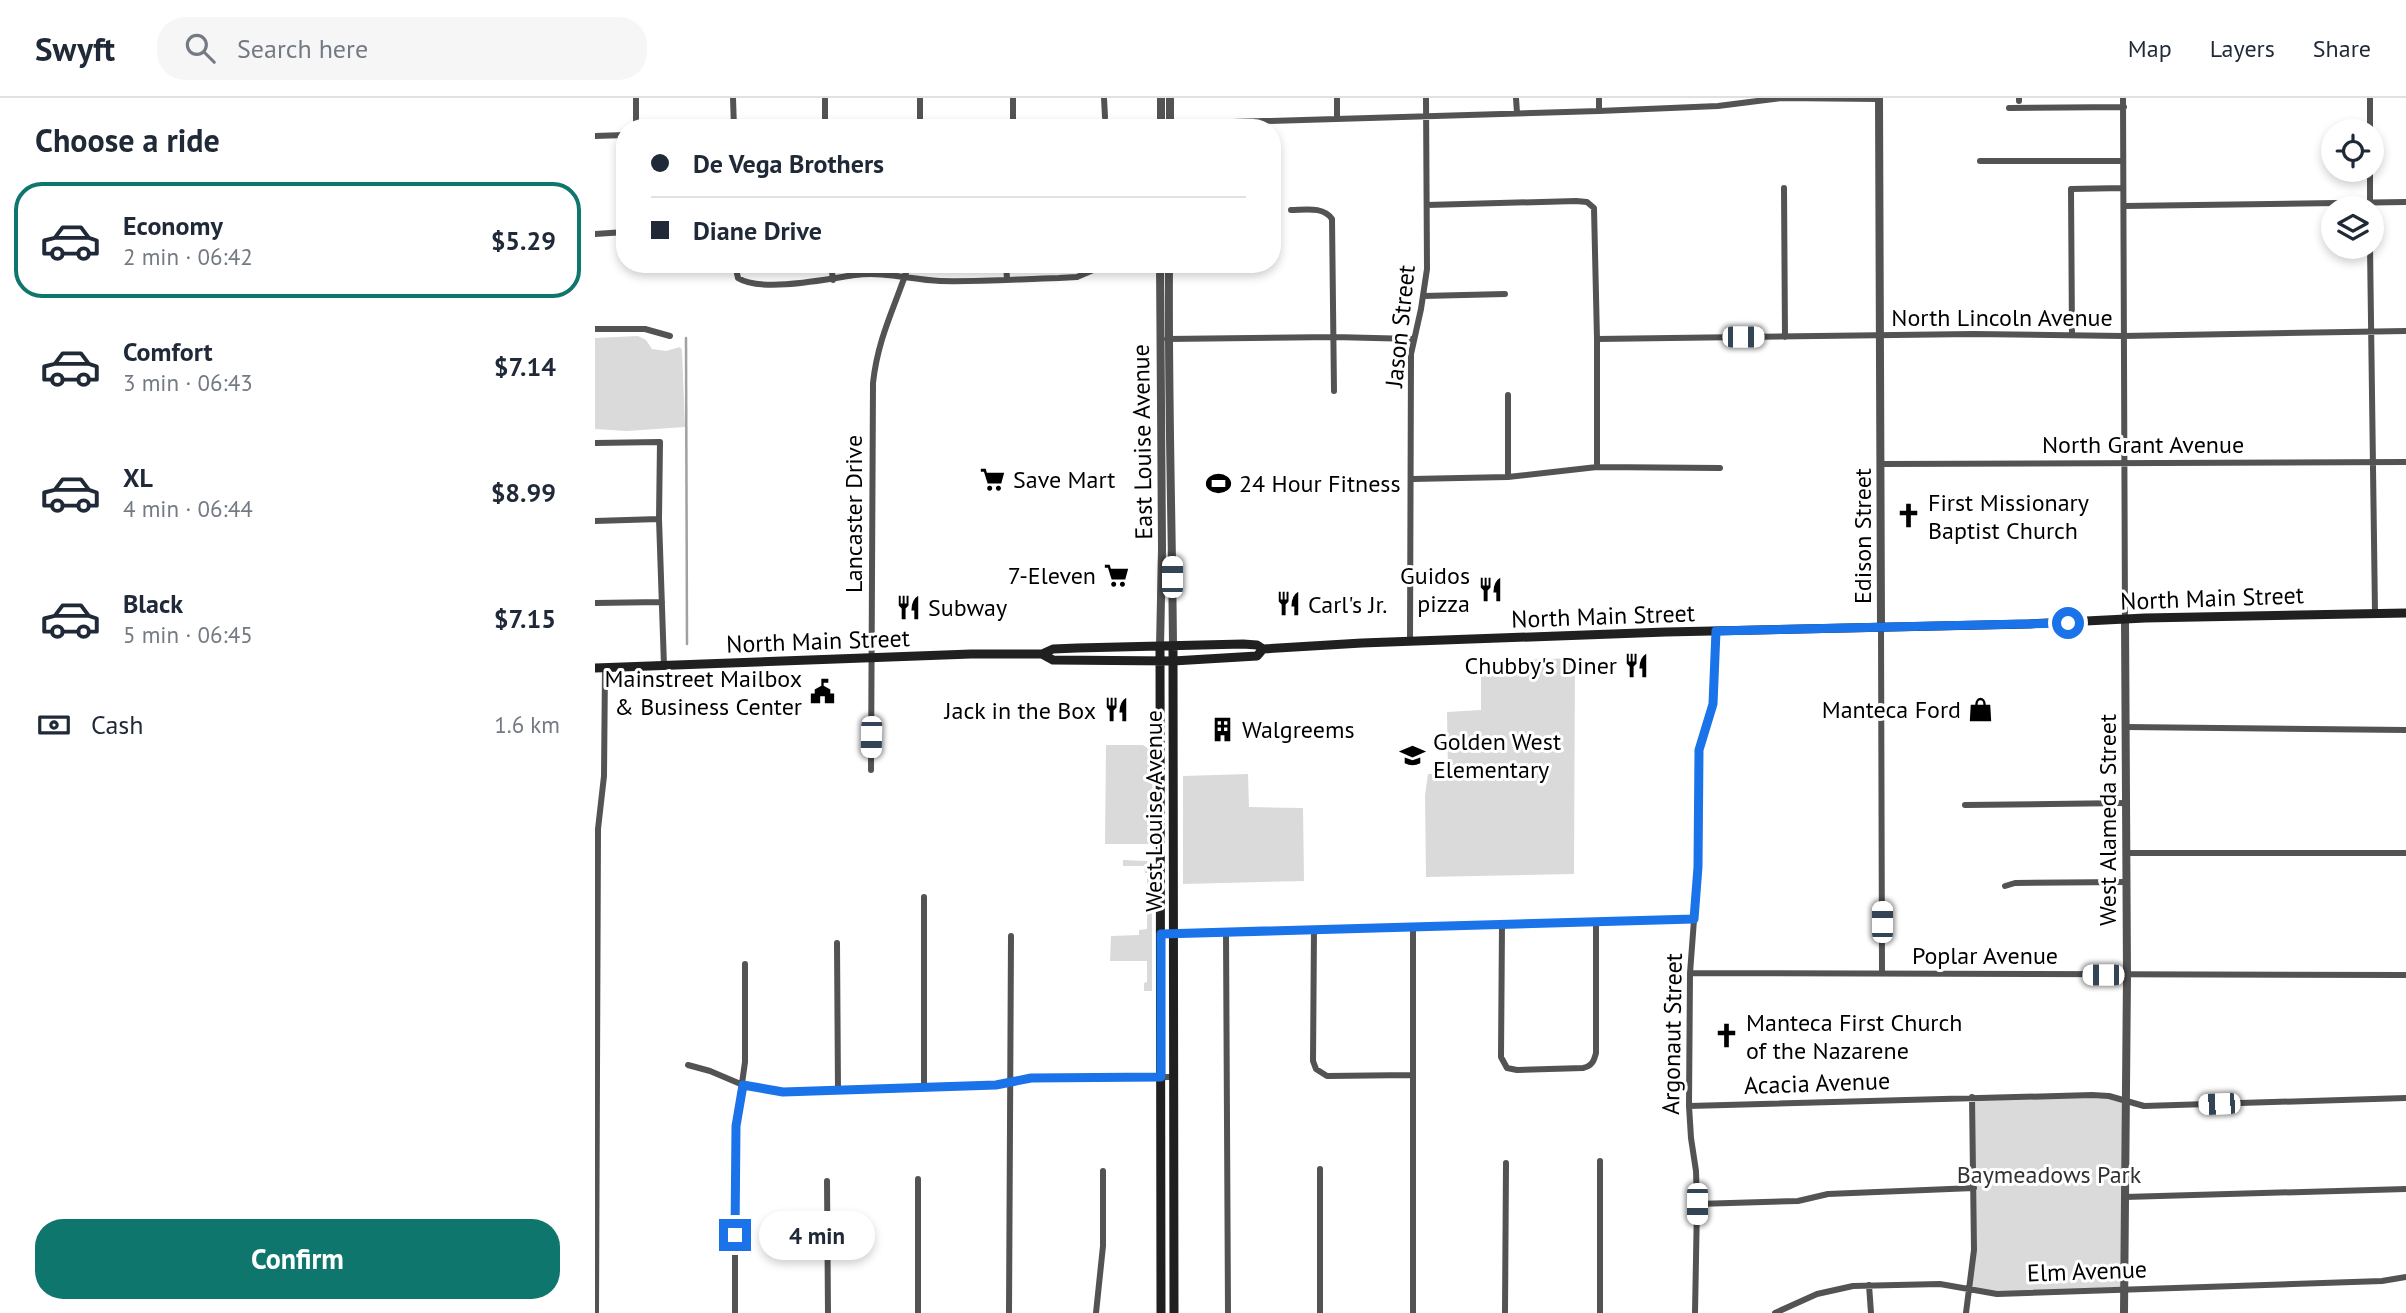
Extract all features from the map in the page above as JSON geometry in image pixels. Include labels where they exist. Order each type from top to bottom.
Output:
[{"type":"main road","name":"North Main Street","points":[[600,668],[1042,654],[1053,649],[1257,645],[1263,649],[1716,631],[2406,613]]},
{"type":"main road","name":"West Louise Avenue","points":[[1173,646],[1174,1313]]},
{"type":"main road","name":"East Louise Avenue","points":[[1160,647],[1160,661]]},
{"type":"main road","name":"North Main Street","points":[[1042,654],[1053,660],[1173,661],[1257,656],[1263,649]]},
{"type":"main road","name":"West Louise Avenue","points":[[1160,661],[1161,1313]]},
{"type":"street","points":[[636,98],[636,119]]},
{"type":"street","points":[[733,98],[734,119]]},
{"type":"street","points":[[825,98],[825,119]]},
{"type":"street","points":[[920,98],[920,119]]},
{"type":"street","points":[[1013,98],[1013,119]]},
{"type":"street","points":[[1104,98],[1105,117]]},
{"type":"street","points":[[1161,98],[1165,119]]},
{"type":"street","points":[[1167,119],[1170,98]]},
{"type":"street","points":[[1337,98],[1337,119]]},
{"type":"street","name":"Jason Street","points":[[1410,642],[1411,354],[1427,269],[1426,98]]},
{"type":"street","points":[[1516,98],[1517,113]]},
{"type":"street","points":[[1599,98],[1599,111]]},
{"type":"street","points":[[1700,98],[1700,107]]},
{"type":"street","points":[[1281,121],[1700,107],[1781,98],[1879,98]]},
{"type":"street","name":"Edison Street","points":[[1879,98],[1882,973]]},
{"type":"street","points":[[2123,98],[2125,620]]},
{"type":"street","points":[[2370,98],[2370,119]]},
{"type":"street","points":[[2009,107],[2123,107]]},
{"type":"street","points":[[595,136],[616,135]]},
{"type":"street","points":[[1980,161],[2123,161]]},
{"type":"street","points":[[1784,188],[1785,337]]},
{"type":"street","points":[[2072,335],[2071,189],[2123,188]]},
{"type":"street","points":[[1427,205],[1576,201],[1590,204],[1595,212],[1598,467]]},
{"type":"street","points":[[2384,204],[2406,202]]},
{"type":"street","points":[[2123,206],[2321,205]]},
{"type":"street","points":[[1291,210],[1318,210],[1326,212],[1332,219],[1334,391]]},
{"type":"street","points":[[595,234],[616,233]]},
{"type":"street","points":[[2370,259],[2375,613]]},
{"type":"street","points":[[736,273],[741,281],[751,284],[833,280],[879,274],[941,281],[1077,276],[1085,273]]},
{"type":"street","points":[[832,273],[833,280]]},
{"type":"street","name":"Lancaster Drive","points":[[871,770],[873,383],[875,362],[884,328],[906,273]]},
{"type":"street","points":[[1007,273],[1007,279]]},
{"type":"street","name":"East Louise Avenue","points":[[1160,273],[1173,646]]},
{"type":"street","name":"East Louise Avenue","points":[[1160,647],[1164,339],[1168,273]]},
{"type":"street","points":[[1423,296],[1505,294]]},
{"type":"street","points":[[595,329],[645,329],[670,336]]},
{"type":"street","name":"North Lincoln Avenue","points":[[1597,339],[2123,336],[2406,331]]},
{"type":"street","points":[[1164,339],[1413,339]]},
{"type":"street","points":[[1508,395],[1508,477]]},
{"type":"street","points":[[595,443],[660,442],[659,519],[664,666]]},
{"type":"street","name":"North Grant Avenue","points":[[1881,464],[2406,462]]},
{"type":"street","points":[[1412,479],[1508,477],[1598,467],[1720,468]]},
{"type":"street","points":[[595,522],[659,519]]},
{"type":"street","points":[[595,603],[662,602]]},
{"type":"street","name":"West Alameda Street","points":[[2124,1313],[2127,975],[2125,620]]},
{"type":"street","name":"Argonaut Street","points":[[1695,1313],[1697,1204],[1689,1106],[1690,973],[1698,867],[1699,750],[1713,704],[1716,631]]},
{"type":"street","points":[[596,1313],[598,829],[604,776],[600,668]]},
{"type":"street","points":[[2126,727],[2406,730]]},
{"type":"street","points":[[1965,805],[2126,803]]},
{"type":"street","points":[[2126,853],[2406,853]]},
{"type":"street","points":[[2005,886],[2015,883],[2126,882]]},
{"type":"street","points":[[924,897],[924,1087]]},
{"type":"street","points":[[1161,934],[1694,919]]},
{"type":"street","points":[[1502,923],[1501,1058],[1507,1068],[1517,1070],[1583,1068],[1589,1067],[1594,1061],[1596,922]]},
{"type":"street","points":[[1413,927],[1413,1313]]},
{"type":"street","points":[[1314,929],[1313,1060],[1316,1069],[1327,1076],[1412,1075]]},
{"type":"street","points":[[1226,932],[1228,1313]]},
{"type":"street","points":[[1009,1313],[1011,936]]},
{"type":"street","points":[[837,943],[838,1091]]},
{"type":"street","points":[[735,1313],[736,1126],[743,1085],[745,964]]},
{"type":"street","name":"Poplar Avenue","points":[[1690,973],[2406,975]]},
{"type":"street","points":[[688,1065],[743,1085],[783,1092],[996,1085],[1031,1078],[1173,1077]]},
{"type":"street","name":"Acacia Avenue","points":[[1689,1106],[2092,1095],[2109,1096],[2144,1106],[2406,1098]]},
{"type":"street","points":[[1966,1313],[1974,1250],[1972,1097]]},
{"type":"street","points":[[1600,1161],[1600,1313]]},
{"type":"street","points":[[1505,1313],[1506,1163]]},
{"type":"street","points":[[1320,1169],[1320,1313]]},
{"type":"street","points":[[1096,1313],[1103,1246],[1103,1171]]},
{"type":"street","points":[[918,1179],[918,1313]]},
{"type":"street","points":[[827,1181],[828,1313]]},
{"type":"street","points":[[1697,1204],[1798,1201],[1828,1194],[1974,1188]]},
{"type":"street","points":[[2125,1198],[2406,1189]]},
{"type":"street","name":"Elm Avenue","points":[[1775,1313],[1832,1289],[1869,1285],[1940,1284],[1997,1294],[2382,1281],[2406,1277]]},
{"type":"street","points":[[1869,1285],[1871,1313]]},
{"type":"green space","points":[[638,336],[646,340],[652,349],[666,351],[680,347],[682,350],[685,427],[627,431],[595,429],[595,338]]},
{"type":"green space","points":[[1575,658],[1574,874],[1426,877],[1425,795],[1428,774],[1448,773],[1447,712],[1481,710],[1481,661]]},
{"type":"green space","points":[[1106,745],[1143,745],[1152,751],[1153,841],[1149,844],[1105,844]]},
{"type":"green space","points":[[1248,774],[1249,807],[1303,808],[1304,881],[1183,884],[1183,776]]},
{"type":"green space","points":[[1123,860],[1147,861],[1152,864],[1152,991],[1144,991],[1147,961],[1110,961],[1111,936],[1139,935],[1139,930],[1147,929],[1147,873],[1144,866],[1123,866]]},
{"type":"green space","name":"Baymeadows Park","points":[[2092,1095],[2126,1101],[2125,1289],[1997,1294],[1970,1288],[1974,1250],[1972,1097]]},
{"type":"waterway","points":[[686,338],[687,644]]},
{"type":"place","name":"Save Mart","points":[[993,479]]},
{"type":"place","name":"24 Hour Fitness","points":[[1219,483]]},
{"type":"place","name":"First Missionary Baptist Church","points":[[1908,516]]},
{"type":"place","name":"7-Eleven","points":[[1116,575]]},
{"type":"place","name":"Guidos pizza","points":[[1490,589]]},
{"type":"place","name":"Carl's Jr.","points":[[1288,604]]},
{"type":"place","name":"Subway","points":[[908,607]]},
{"type":"place","name":"Chubby's Diner","points":[[1637,665]]},
{"type":"place","name":"Mainstreet Mailbox & Business Center","points":[[822,692]]},
{"type":"place","name":"Manteca Ford","points":[[1981,709]]},
{"type":"place","name":"Jack in the Box","points":[[1116,710]]},
{"type":"place","name":"Walgreems","points":[[1222,729]]},
{"type":"place","name":"Golden West Elementary","points":[[1413,755]]},
{"type":"place","name":"Manteca First Church of the Nazarene","points":[[1726,1036]]},
{"type":"route","points":[[735,1235],[736,1126],[743,1085],[783,1092],[996,1085],[1031,1078],[1161,1077],[1161,934],[1694,919],[1698,867],[1699,750],[1716,686],[1716,631],[2068,623]]}]
